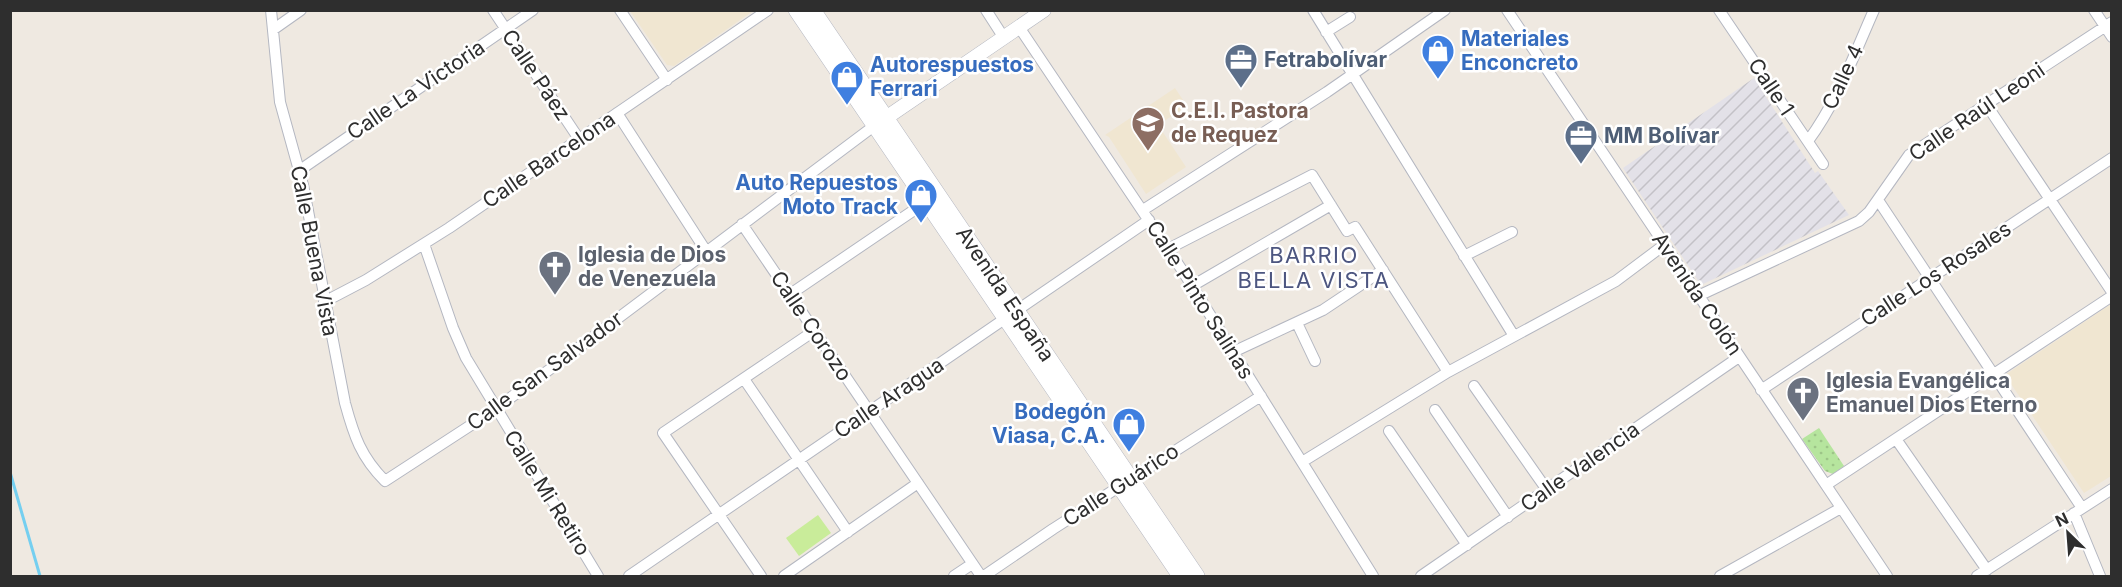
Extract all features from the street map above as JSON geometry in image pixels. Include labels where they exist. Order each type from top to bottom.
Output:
[{"type":"main road","name":"Avenida España","points":[[796,10],[880,122],[1125,483],[1180,576]]},
{"type":"main road","name":"Avenida España","points":[[813,10],[926,202],[1011,315]]},
{"type":"main road","name":"Avenida España","points":[[1125,483],[1197,576]]},
{"type":"street","name":"Calle Buena Vista","points":[[271,10],[280,102],[300,170],[324,302],[351,426],[366,461],[386,481]]},
{"type":"street","points":[[274,29],[301,10]]},
{"type":"street","name":"Calle Páez","points":[[493,10],[579,140]]},
{"type":"street","name":"Calle La Victoria","points":[[300,170],[533,10]]},
{"type":"street","points":[[620,10],[667,80]]},
{"type":"street","name":"Calle Barcelona","points":[[324,302],[366,280],[424,244],[768,10]]},
{"type":"street","points":[[986,10],[1004,38]]},
{"type":"street","points":[[880,122],[1044,10]]},
{"type":"street","points":[[1313,10],[1514,336]]},
{"type":"street","name":"Calle Aragua","points":[[629,576],[1011,315],[1146,215],[1445,10]]},
{"type":"street","name":"Avenida Colón","points":[[1507,10],[1887,576]]},
{"type":"street","name":"Calle 1","points":[[1719,10],[1823,164]]},
{"type":"street","name":"Calle 4","points":[[1808,141],[1824,119],[1835,98],[1874,10]]},
{"type":"street","points":[[2094,10],[2108,24],[2112,37]]},
{"type":"street","points":[[1326,32],[1350,17]]},
{"type":"street","name":"Calle Raúl Leoni","points":[[1698,296],[1848,227],[1869,212],[1910,155],[2108,24]]},
{"type":"street","name":"Calle Pinto Salinas","points":[[1019,27],[1192,286],[1373,576]]},
{"type":"street","points":[[1826,485],[2112,294],[1986,104]]},
{"type":"street","points":[[617,113],[706,251]]},
{"type":"street","name":"Calle San Salvador","points":[[386,481],[495,409],[880,122]]},
{"type":"street","name":"Calle Los Rosales","points":[[1761,390],[2112,158]]},
{"type":"street","points":[[1168,249],[1312,175],[1347,231],[1355,227],[1448,372]]},
{"type":"street","points":[[1878,200],[1993,375],[2078,511],[2100,576]]},
{"type":"street","points":[[789,295],[926,202]]},
{"type":"street","points":[[1192,286],[1331,205]]},
{"type":"street","name":"Calle Corozo","points":[[742,224],[868,412],[982,576]]},
{"type":"street","points":[[1464,256],[1512,232]]},
{"type":"street","name":"Calle Mi Retiro","points":[[424,244],[459,343],[495,409],[598,576]]},
{"type":"street","points":[[1302,462],[1448,372],[1616,281],[1664,245]]},
{"type":"street","points":[[1233,352],[1323,310],[1383,270]]},
{"type":"street","points":[[1297,323],[1315,361]]},
{"type":"street","points":[[761,576],[663,433],[814,332]]},
{"type":"street","name":"Calle Valencia","points":[[1421,576],[1739,357]]},
{"type":"street","points":[[744,379],[848,532]]},
{"type":"street","points":[[1474,386],[1547,489]]},
{"type":"street","name":"Calle Guárico","points":[[982,576],[1261,396]]},
{"type":"street","points":[[1435,410],[1508,517]]},
{"type":"street","points":[[1389,431],[1467,545]]},
{"type":"street","points":[[1896,439],[1987,570]]},
{"type":"street","points":[[784,576],[918,483]]},
{"type":"street","points":[[1977,576],[2112,489]]},
{"type":"street","points":[[1720,576],[1841,508]]},
{"type":"street","points":[[954,576],[972,564]]},
{"type":"shaded area","points":[[630,11],[753,11],[674,66],[667,65]]},
{"type":"shaded area","points":[[1754,78],[1815,173],[1818,171],[1849,215],[1701,285],[1623,168]]},
{"type":"shaded area","name":"C.E.I. Pastora de Requez","points":[[1175,88],[1187,106],[1158,125],[1186,167],[1146,194],[1109,137],[1105,135]]},
{"type":"shaded area","points":[[2111,304],[2111,476],[2084,493],[2005,375]]},
{"type":"green space","points":[[1819,428],[1844,466],[1833,474],[1825,471],[1802,439]]},
{"type":"green space","points":[[818,515],[831,533],[799,556],[786,538]]},
{"type":"waterway","points":[[10,472],[40,576]]},
{"type":"place","name":"Materiales Enconcreto","points":[[1438,80]]},
{"type":"place","name":"Fetrabolívar","points":[[1241,89]]},
{"type":"place","name":"Autorespuestos Ferrari","points":[[847,106]]},
{"type":"place","name":"C.E.I. Pastora de Requez","points":[[1148,152]]},
{"type":"place","name":"MM Bolívar","points":[[1581,165]]},
{"type":"place","name":"Auto Repuestos Moto Track","points":[[921,224]]},
{"type":"place","name":"Iglesia de Dios de Venezuela","points":[[555,296]]},
{"type":"place","name":"Iglesia Evangélica Emanuel Dios Eterno","points":[[1803,422]]},
{"type":"place","name":"Bodegón Viasa, C.A.","points":[[1129,453]]},
{"type":"district","name":"BARRIO BELLA VISTA","points":[[1314,268]]}]
